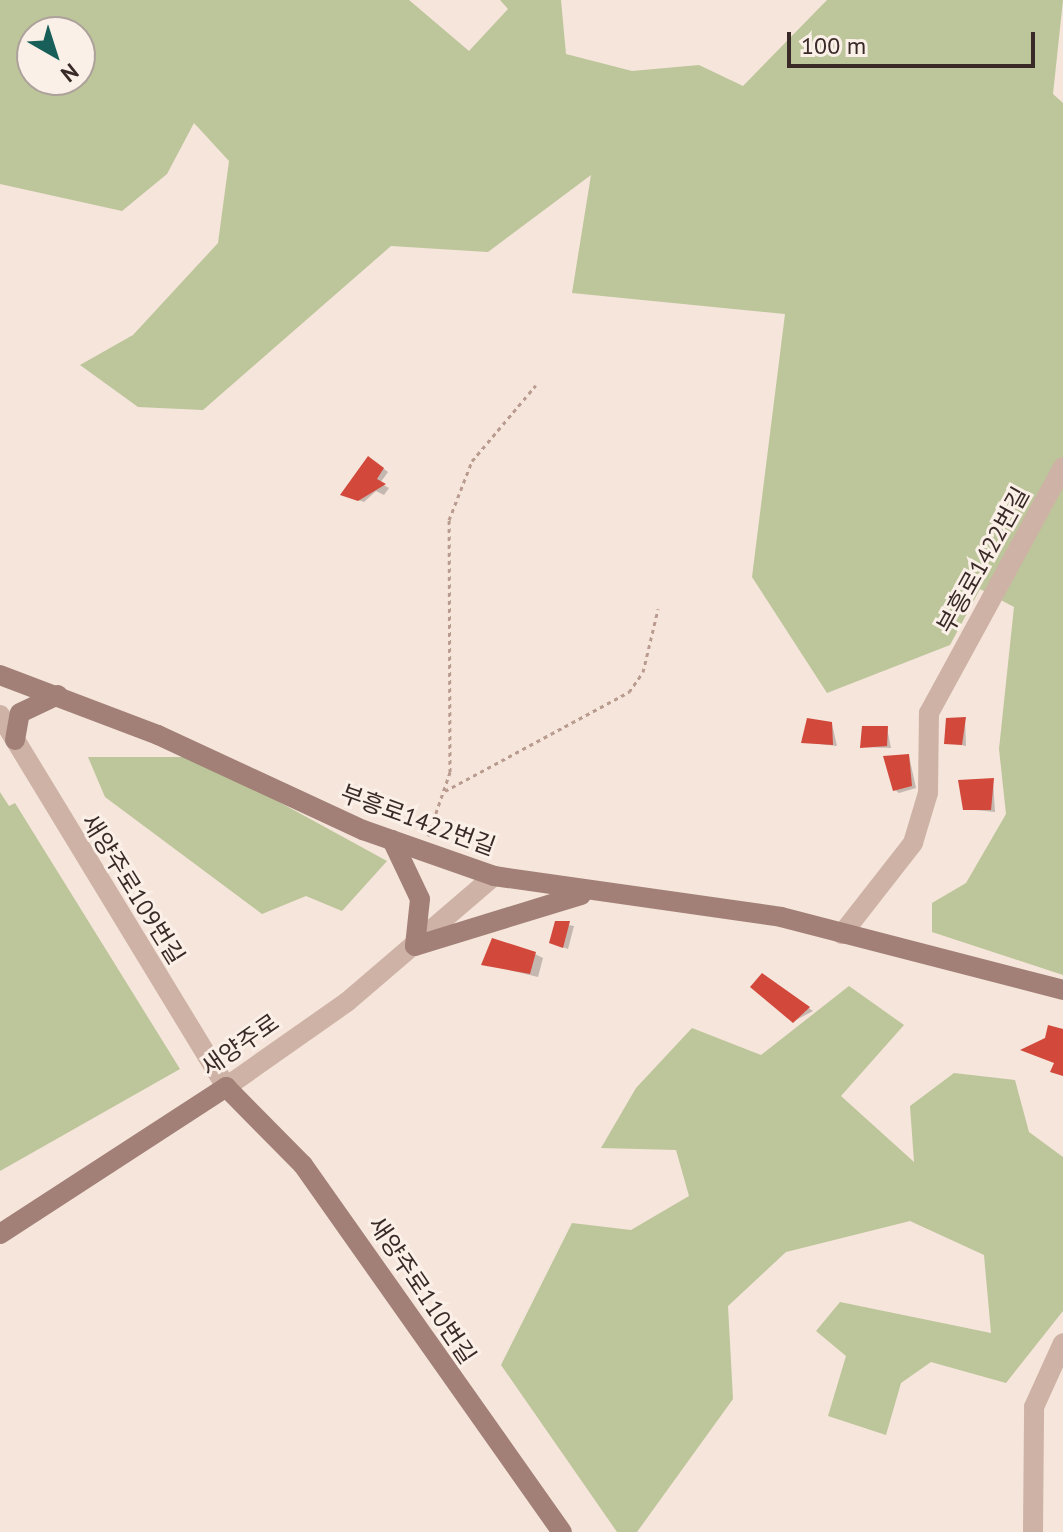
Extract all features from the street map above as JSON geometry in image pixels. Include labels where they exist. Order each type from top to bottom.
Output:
[{"type":"street","name":"부흥로1422번길","points":[[842,934],[913,843],[928,793],[929,713],[1063,467]]},
{"type":"street","name":"부흥로1422번길","points":[[0,675],[58,695],[392,840],[494,876],[589,893],[781,917],[1063,990]]},
{"type":"street","points":[[15,740],[20,713],[58,695]]},
{"type":"street","name":"새양주로109번길","points":[[0,715],[226,1087]]},
{"type":"street","points":[[392,840],[420,899],[415,946],[589,893]]},
{"type":"street","name":"새양주로","points":[[0,1234],[226,1087],[415,946],[494,876]]},
{"type":"street","name":"새양주로110번길","points":[[226,1087],[303,1165],[562,1532]]},
{"type":"street","points":[[1033,1532],[1034,1407],[1063,1343]]},
{"type":"path","points":[[423,850],[445,791],[449,520],[472,461],[536,385]]},
{"type":"path","points":[[445,791],[629,692],[643,672],[658,609]]},
{"type":"green space","points":[[0,0],[409,0],[469,51],[508,9],[500,0],[561,0],[566,54],[632,71],[699,65],[743,86],[827,0],[1063,0],[1053,94],[1063,103],[1063,975],[932,932],[932,903],[966,883],[1006,814],[999,749],[1014,607],[980,589],[950,645],[827,693],[752,577],[785,314],[572,293],[591,175],[488,252],[391,246],[203,410],[138,407],[80,365],[133,335],[218,243],[229,161],[194,123],[167,174],[122,211],[0,184]]},
{"type":"green space","points":[[88,757],[197,757],[387,861],[342,911],[306,896],[262,914],[105,797]]},
{"type":"green space","points":[[0,792],[9,806],[15,803],[180,1069],[0,1171]]},
{"type":"green space","points":[[849,986],[904,1025],[841,1096],[914,1162],[910,1106],[954,1073],[1015,1080],[1029,1132],[1063,1157],[1063,1311],[1006,1383],[931,1362],[901,1383],[886,1435],[828,1416],[846,1356],[816,1331],[840,1302],[991,1333],[984,1255],[910,1221],[786,1252],[728,1306],[733,1399],[637,1532],[617,1532],[501,1365],[572,1223],[631,1230],[689,1196],[676,1150],[601,1148],[636,1088],[692,1028],[761,1055]]},
{"type":"building","points":[[368,456],[384,468],[377,479],[386,484],[358,501],[340,495]]},
{"type":"building","points":[[966,717],[962,745],[944,744],[946,718]]},
{"type":"building","points":[[807,718],[832,722],[833,745],[801,743]]},
{"type":"building","points":[[862,726],[888,726],[887,746],[860,748]]},
{"type":"building","points":[[909,754],[912,786],[893,791],[883,756]]},
{"type":"building","points":[[994,778],[991,810],[963,810],[958,780]]},
{"type":"building","points":[[555,921],[570,921],[563,948],[549,943]]},
{"type":"building","points":[[492,938],[536,952],[530,974],[481,965]]},
{"type":"building","points":[[762,973],[810,1007],[793,1023],[750,987]]},
{"type":"building","points":[[1048,1025],[1063,1029],[1063,1076],[1050,1072],[1054,1063],[1020,1050],[1045,1038]]}]
